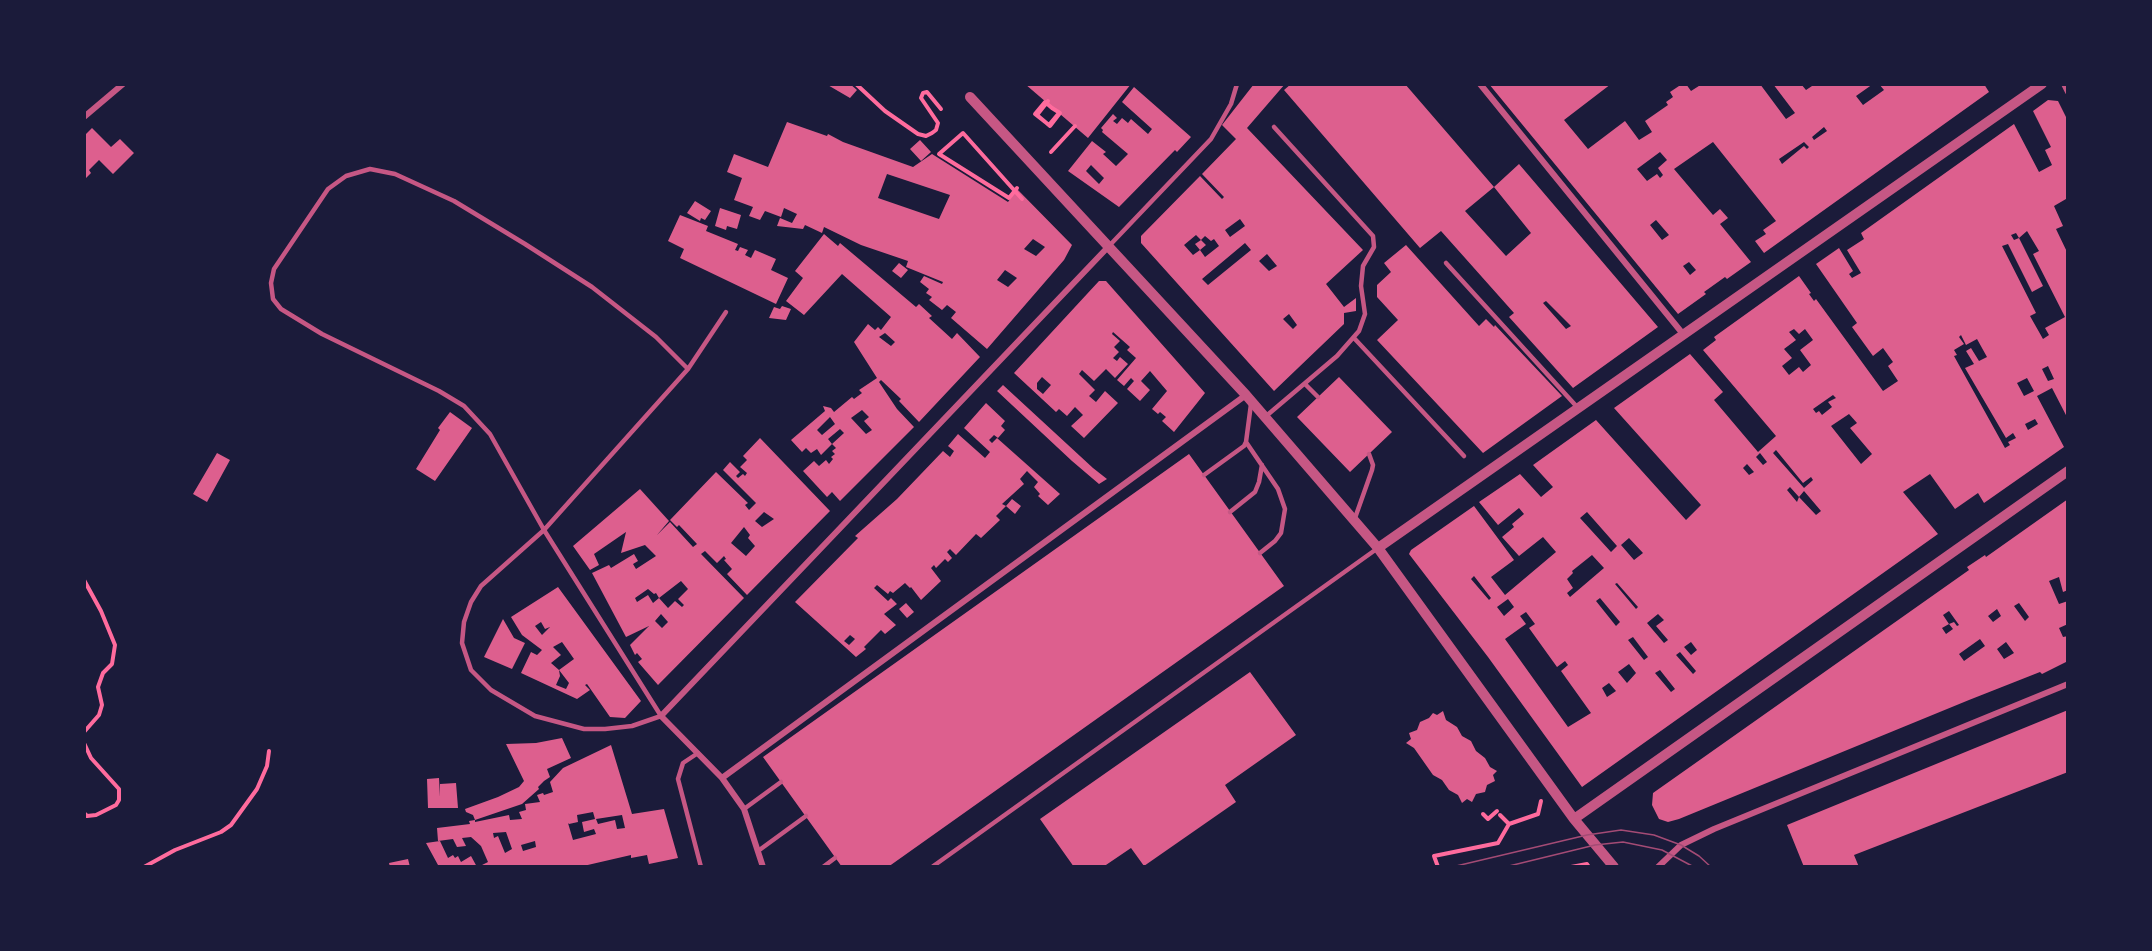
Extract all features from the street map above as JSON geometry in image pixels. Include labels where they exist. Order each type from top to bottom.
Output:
[{"type":"street","points":[[84,117],[123,84]]},
{"type":"street","points":[[1480,84],[1683,334]]},
{"type":"street","points":[[1378,548],[2042,84]]},
{"type":"street","points":[[2064,84],[2068,92]]},
{"type":"street","points":[[970,97],[1249,398],[1378,548],[1574,819],[1614,867]]},
{"type":"street","points":[[763,867],[744,808],[722,778],[661,716],[1109,246]]},
{"type":"street","points":[[722,778],[1249,398]]},
{"type":"street","points":[[1574,819],[2068,471]]},
{"type":"street","points":[[1658,867],[1681,845],[1714,829],[2068,684]]},
{"type":"lane","points":[[1109,246],[1211,139],[1231,105],[1237,84]]},
{"type":"lane","points":[[1265,417],[1337,356],[1359,331],[1365,314],[1361,286],[1363,266],[1374,247],[1373,236],[1274,127]]},
{"type":"lane","points":[[688,369],[656,337],[592,288],[454,201],[395,174],[370,169],[346,176],[328,189],[274,269],[271,282],[273,299],[281,309],[322,334],[439,391],[464,406],[489,434],[544,530],[661,716],[632,726],[584,729],[535,716],[491,690],[471,670],[462,643],[464,622],[471,602],[481,586],[544,530],[688,369],[726,312]]},
{"type":"lane","points":[[1446,263],[1578,408]]},
{"type":"lane","points":[[1354,338],[1464,456]]},
{"type":"lane","points":[[1305,384],[1318,397]]},
{"type":"lane","points":[[1249,398],[1246,442],[1278,489],[1285,513],[1281,533],[1260,553]]},
{"type":"lane","points":[[1204,476],[1232,456],[1246,442]]},
{"type":"lane","points":[[1354,520],[1372,470],[1369,454]]},
{"type":"lane","points":[[1230,512],[1255,492],[1262,465]]},
{"type":"lane","points":[[932,867],[1378,548]]},
{"type":"lane","points":[[698,753],[683,763],[678,779],[701,867]]},
{"type":"lane","points":[[744,808],[781,782]]},
{"type":"lane","points":[[758,851],[806,816]]},
{"type":"lane","points":[[822,867],[835,858]]},
{"type":"path","points":[[856,84],[885,111],[918,134],[926,136],[936,130],[938,123],[921,98],[923,93],[927,92],[941,110]]},
{"type":"path","points":[[1048,101],[1036,115],[1050,126],[1060,113],[1052,108],[1045,102],[1035,114],[1049,125],[1059,112]]},
{"type":"path","points":[[1051,152],[1075,126]]},
{"type":"path","points":[[1017,188],[1009,198],[939,154],[963,133],[1022,199]]},
{"type":"path","points":[[84,580],[101,611],[115,645],[112,664],[103,673],[98,687],[102,705],[99,715],[84,732]]},
{"type":"path","points":[[84,743],[91,758],[119,789],[119,800],[116,805],[96,815],[87,816],[84,813]]},
{"type":"path","points":[[144,867],[175,850],[221,832],[231,825],[257,789],[267,766],[269,751]]},
{"type":"path","points":[[1438,867],[1434,856],[1498,843],[1509,824],[1538,814],[1541,799],[1554,791]]},
{"type":"path","points":[[1483,814],[1488,819],[1499,813],[1509,824]]},
{"type":"path","points":[[1571,867],[1588,866]]},
{"type":"building","points":[[826,84],[850,84],[857,90],[850,98]]},
{"type":"building","points":[[1025,84],[1131,84],[1088,138]]},
{"type":"building","points":[[1254,84],[1285,84],[1247,128],[1363,250],[1326,284],[1344,307],[1356,298],[1356,311],[1344,313],[1344,324],[1274,391],[1141,243],[1141,236],[1200,176],[1222,199],[1224,197],[1202,174],[1236,139],[1222,125]],"holes":[[[1240,219],[1245,226],[1230,237],[1225,230]],[[1196,235],[1201,240],[1205,236],[1211,241],[1214,239],[1219,246],[1205,257],[1200,250],[1193,255],[1184,245]],[[1245,243],[1251,250],[1208,285],[1202,279]],[[1267,254],[1277,266],[1269,271],[1259,261]],[[1289,314],[1297,325],[1293,329],[1283,319]]]},
{"type":"building","points":[[1291,84],[1405,84],[1494,187],[1519,164],[1658,327],[1573,388],[1509,317],[1514,313],[1441,231],[1420,248],[1284,90]],"holes":[[[1494,187],[1531,233],[1506,256],[1465,211]],[[1546,301],[1571,326],[1566,329],[1543,303]]]},
{"type":"building","points":[[1489,84],[1611,84],[1564,120],[1588,149],[1625,121],[1639,140],[1652,132],[1645,121],[1668,105],[1666,102],[1673,97],[1670,92],[1682,84],[1686,84],[1691,91],[1702,84],[1760,84],[1786,119],[1795,113],[1773,84],[1801,84],[1806,90],[1815,84],[1873,84],[1856,96],[1863,105],[1884,90],[1879,84],[1984,84],[1989,92],[1764,253],[1755,241],[1766,234],[1763,230],[1776,221],[1713,142],[1674,169],[1713,215],[1720,209],[1728,218],[1720,224],[1751,262],[1727,279],[1725,277],[1678,314]],"holes":[[[1824,127],[1827,131],[1814,140],[1812,137]],[[1804,142],[1809,147],[1807,149],[1804,146],[1782,164],[1779,159]],[[1660,152],[1667,160],[1658,168],[1663,175],[1660,178],[1657,174],[1647,181],[1637,169]],[[1656,220],[1669,235],[1662,240],[1650,225]],[[1689,262],[1696,270],[1690,275],[1683,266]]]},
{"type":"building","points":[[1134,87],[1191,137],[1177,152],[1175,150],[1119,207],[1068,171],[1092,141],[1106,152],[1103,154],[1116,166],[1128,154],[1102,132],[1101,128],[1113,114],[1117,118],[1113,121],[1117,124],[1122,118],[1128,123],[1131,119],[1148,134],[1152,129],[1122,102]],"holes":[[[1091,165],[1104,178],[1099,184],[1086,171]]]},
{"type":"building","points":[[2048,100],[2058,101],[2068,121],[2068,204],[2066,199],[2054,206],[2063,226],[2056,229],[2068,254],[2068,419],[2052,388],[2037,396],[2064,447],[1984,503],[1978,493],[1955,509],[1930,474],[1903,492],[1938,534],[1582,787],[1488,657],[1409,554],[1411,550],[1474,506],[1514,560],[1491,577],[1505,595],[1556,552],[1543,537],[1519,556],[1502,537],[1524,514],[1519,508],[1498,525],[1479,502],[1520,474],[1541,497],[1553,487],[1533,465],[1596,420],[1686,520],[1701,505],[1614,408],[1690,354],[1723,392],[1714,400],[1758,452],[1776,436],[1703,350],[1716,340],[1714,337],[1799,276],[1814,301],[1816,299],[1883,391],[1898,381],[1888,366],[1893,362],[1883,348],[1873,356],[1852,327],[1857,323],[1816,264],[1839,248],[1853,271],[1849,274],[1852,278],[1861,273],[1847,250],[1864,239],[1861,233],[2014,124],[2039,172],[2052,165],[2045,150],[2051,147],[2033,111]],"holes":[[[2027,231],[2039,251],[2033,254],[2065,317],[2045,328],[2049,335],[2043,339],[2030,316],[2036,313],[2002,246],[2008,244],[2032,292],[2043,286],[2019,238]],[[2016,233],[2019,238],[2014,240],[2011,235]],[[1794,329],[1799,334],[1805,329],[1813,340],[1800,350],[1811,365],[1803,372],[1799,367],[1789,375],[1782,366],[1792,358],[1784,349],[1796,340],[1789,332]],[[1961,335],[1966,345],[1977,339],[1987,357],[1979,361],[1971,348],[1966,351],[1974,364],[1965,368],[2006,438],[2013,433],[2016,438],[2008,442],[2010,445],[2005,448],[1954,356],[1957,355],[1954,350],[1964,344],[1959,337]],[[2048,366],[2054,379],[2048,381],[2042,369]],[[2027,378],[2034,391],[2024,396],[2017,383]],[[1833,395],[1836,398],[1828,402],[1832,407],[1822,415],[1813,409]],[[1849,414],[1857,423],[1850,428],[1872,454],[1861,464],[1831,426]],[[2035,419],[2038,424],[2028,430],[2025,424]],[[1776,450],[1803,483],[1811,477],[1813,480],[1804,488],[1773,453]],[[1760,453],[1767,462],[1763,465],[1756,457]],[[1747,464],[1754,472],[1749,475],[1743,468]],[[1790,487],[1799,497],[1797,502],[1787,490]],[[1804,491],[1821,511],[1816,515],[1799,497]],[[1587,512],[1617,546],[1611,552],[1580,518]],[[1629,538],[1643,553],[1634,560],[1621,545]],[[1592,555],[1604,568],[1570,597],[1567,593],[1573,588],[1567,579],[1573,573],[1572,571]],[[1474,576],[1491,598],[1489,600],[1471,579]],[[1617,583],[1638,607],[1636,609],[1615,584]],[[1600,598],[1620,622],[1616,626],[1596,601]],[[1508,599],[1514,607],[1504,616],[1497,607]],[[1526,612],[1535,624],[1529,628],[1557,667],[1565,661],[1568,665],[1561,671],[1591,713],[1568,727],[1505,639],[1526,624],[1520,616]],[[1658,614],[1664,620],[1656,626],[1668,640],[1664,643],[1647,623]],[[1633,637],[1648,657],[1644,660],[1628,640]],[[1691,642],[1697,650],[1691,655],[1684,647]],[[1680,652],[1696,671],[1693,674],[1676,655]],[[1629,664],[1636,673],[1627,683],[1618,672]],[[1660,670],[1675,689],[1671,692],[1655,673]],[[1609,683],[1616,691],[1607,697],[1602,688]]]},
{"type":"building","points":[[787,122],[827,136],[828,134],[843,142],[913,167],[932,154],[1008,202],[1017,189],[1072,245],[1064,260],[987,349],[951,318],[956,312],[947,305],[942,310],[929,300],[932,297],[926,293],[929,289],[920,282],[924,276],[942,284],[943,282],[906,267],[908,261],[861,245],[824,227],[822,233],[805,225],[803,229],[777,226],[780,218],[792,223],[797,214],[784,208],[781,217],[765,211],[760,220],[749,216],[753,207],[734,200],[742,178],[727,172],[734,154],[768,167]],"holes":[[[887,174],[950,195],[939,219],[878,198]],[[1033,239],[1045,247],[1036,256],[1024,249]],[[1005,270],[1017,278],[1008,287],[997,280]]]},
{"type":"building","points":[[92,128],[111,147],[120,139],[134,153],[113,174],[99,160],[89,170],[91,173],[84,180],[84,136]]},
{"type":"building","points":[[920,140],[931,152],[921,161],[910,149]]},
{"type":"building","points":[[695,201],[711,211],[705,220],[701,218],[700,221],[687,213]]},
{"type":"building","points":[[720,208],[741,215],[737,229],[727,226],[726,230],[715,226]]},
{"type":"building","points":[[680,215],[708,226],[706,231],[738,244],[735,250],[738,251],[740,247],[748,250],[745,255],[751,258],[755,250],[776,259],[771,270],[788,278],[776,304],[680,258],[684,249],[668,241]]},
{"type":"building","points":[[824,234],[838,246],[840,243],[916,307],[919,304],[932,316],[929,318],[952,339],[957,333],[980,357],[919,422],[899,401],[901,399],[881,380],[879,382],[897,409],[914,427],[840,501],[832,492],[827,497],[803,471],[814,461],[819,466],[826,460],[829,464],[833,459],[831,457],[835,454],[832,451],[836,448],[832,444],[821,455],[817,449],[811,453],[806,448],[802,452],[791,440],[825,411],[823,406],[831,408],[834,412],[852,397],[854,399],[862,393],[859,390],[877,378],[854,342],[868,324],[875,330],[878,327],[881,330],[891,317],[842,274],[804,315],[786,301],[803,278],[795,271]],"holes":[[[885,333],[895,342],[891,346],[879,337]],[[862,410],[869,417],[864,421],[872,430],[866,434],[851,418]],[[830,417],[835,424],[822,435],[817,430]],[[840,429],[844,433],[832,444],[828,439]]]},
{"type":"building","points":[[1201,240],[1206,245],[1200,250],[1195,244]]},
{"type":"building","points":[[1406,245],[1479,326],[1486,319],[1494,327],[1495,325],[1562,396],[1483,453],[1377,340],[1398,320],[1377,297],[1377,285],[1391,272],[1384,263]]},
{"type":"building","points":[[899,263],[908,270],[901,278],[892,271]]},
{"type":"building","points":[[1099,281],[1106,281],[1205,393],[1174,432],[1162,421],[1166,417],[1152,409],[1167,391],[1150,371],[1141,381],[1150,390],[1140,401],[1127,389],[1134,381],[1131,378],[1124,386],[1117,380],[1136,358],[1127,350],[1130,347],[1113,332],[1112,334],[1120,341],[1114,347],[1119,352],[1113,358],[1117,361],[1120,357],[1128,364],[1115,378],[1106,369],[1094,381],[1082,370],[1079,374],[1095,390],[1089,396],[1096,402],[1105,391],[1118,403],[1084,438],[1071,426],[1083,415],[1075,407],[1067,416],[1059,409],[1056,412],[1014,373]],"holes":[[[1042,377],[1051,385],[1043,394],[1037,389],[1037,383]]]},
{"type":"building","points":[[782,306],[791,309],[786,320],[769,318],[774,307],[780,309]]},
{"type":"building","points":[[1339,377],[1392,432],[1350,472],[1297,417]]},
{"type":"building","points":[[1003,385],[1107,479],[1099,484],[1072,461],[997,391]]},
{"type":"building","points":[[986,403],[1005,421],[1001,426],[1005,430],[998,438],[994,435],[989,440],[992,443],[997,438],[1060,494],[1048,505],[1038,496],[1040,494],[1034,487],[1038,482],[1027,471],[1020,479],[1024,484],[1002,504],[1006,506],[996,516],[1000,520],[981,538],[976,534],[956,555],[950,549],[947,552],[952,558],[948,562],[945,559],[936,568],[934,565],[931,568],[941,581],[921,600],[905,583],[893,593],[890,591],[888,594],[877,585],[874,588],[888,601],[891,598],[897,604],[884,614],[896,625],[885,634],[881,630],[864,647],[866,649],[856,657],[795,602],[858,538],[855,536],[897,499],[943,451],[950,457],[954,451],[948,446],[958,434],[985,458],[990,452],[964,428]],"holes":[[[850,635],[855,639],[849,645],[844,641]]]},
{"type":"building","points":[[450,412],[472,428],[435,481],[416,469],[440,430],[438,428]]},
{"type":"building","points":[[760,438],[830,511],[747,595],[727,574],[732,569],[724,560],[726,559],[724,556],[717,563],[705,551],[701,554],[744,598],[658,685],[638,662],[642,659],[637,653],[635,655],[630,645],[649,626],[626,637],[592,573],[609,565],[611,568],[634,554],[638,561],[633,564],[636,569],[656,556],[645,545],[621,553],[626,532],[594,554],[599,565],[590,570],[573,546],[640,489],[669,521],[657,535],[670,522],[693,547],[697,544],[679,525],[677,527],[670,520],[716,472],[748,503],[745,505],[749,510],[756,503],[723,470],[730,462],[740,472],[736,476],[738,478],[743,474],[745,476],[747,473],[740,467],[747,460],[743,456]],"holes":[[[764,512],[774,519],[762,527],[755,521]],[[744,527],[750,535],[748,538],[755,546],[746,556],[731,543]],[[681,581],[688,589],[678,599],[684,605],[682,607],[675,601],[668,608],[659,598]],[[648,589],[656,593],[659,598],[653,603],[648,595],[637,602],[635,598]],[[661,614],[668,622],[662,628],[655,621]]]},
{"type":"building","points":[[217,453],[230,460],[207,502],[193,494]]},
{"type":"building","points":[[1189,454],[1284,586],[888,867],[842,867],[763,757]]},
{"type":"building","points":[[1012,499],[1021,506],[1015,514],[1006,506]]},
{"type":"building","points":[[2068,499],[2068,590],[2063,592],[2059,577],[2049,581],[2059,604],[2068,601],[2068,624],[2059,628],[2063,637],[2068,636],[2068,661],[2042,674],[2040,672],[1969,700],[1679,819],[1668,822],[1659,819],[1652,805],[1653,793],[1969,570],[1967,567],[1985,555],[1986,557]],"holes":[[[2019,603],[2029,617],[2025,621],[2014,606]],[[1997,609],[2001,616],[1993,622],[1988,616]],[[1949,611],[1959,625],[1957,626],[1954,622],[1949,624],[1943,615]],[[1949,624],[1953,629],[1946,634],[1942,628]],[[1980,639],[1985,646],[1964,661],[1959,654]],[[2006,642],[2014,653],[2004,659],[1997,649]]]},
{"type":"building","points":[[558,587],[641,701],[625,718],[610,717],[587,684],[585,685],[590,690],[577,699],[521,673],[531,652],[537,655],[542,650],[522,635],[511,617]],"holes":[[[541,622],[545,629],[550,627],[542,635],[535,626]],[[562,642],[574,659],[559,670],[551,663],[561,655],[553,647]],[[559,670],[569,683],[566,689],[556,685],[560,676]]]},
{"type":"building","points":[[906,603],[914,612],[907,618],[899,609]]},
{"type":"building","points":[[503,619],[514,638],[525,643],[512,669],[484,657]]},
{"type":"building","points":[[1250,672],[1296,735],[1225,785],[1236,802],[1144,866],[1131,848],[1103,867],[1074,867],[1040,819]]},
{"type":"building","points":[[2068,710],[2068,772],[1854,855],[1859,867],[1804,867],[1787,825]]},
{"type":"building","points":[[1443,711],[1446,720],[1457,727],[1462,736],[1471,741],[1476,751],[1485,758],[1490,767],[1497,771],[1493,775],[1495,781],[1487,785],[1485,792],[1476,794],[1472,802],[1467,799],[1462,803],[1458,795],[1433,775],[1414,748],[1406,743],[1411,739],[1409,733],[1417,730],[1420,722],[1429,718],[1433,713],[1437,715]]},
{"type":"building","points":[[562,738],[571,758],[547,769],[550,777],[522,804],[475,820],[473,815],[465,809],[498,797],[519,787],[524,781],[506,744],[536,743]]},
{"type":"building","points":[[611,745],[632,814],[664,809],[678,858],[649,864],[647,855],[631,858],[631,855],[579,867],[478,867],[488,862],[481,846],[471,837],[462,838],[466,846],[457,847],[453,839],[438,841],[437,828],[470,824],[469,821],[475,820],[475,822],[509,815],[510,820],[522,819],[519,812],[526,810],[525,804],[540,802],[537,795],[553,792],[550,782],[563,768]],"holes":[[[593,812],[595,819],[582,822],[584,832],[594,829],[596,834],[573,840],[568,823],[578,822],[577,815]],[[622,815],[625,828],[617,829],[615,820],[598,824],[596,819]],[[506,832],[512,849],[505,853],[498,836],[494,838],[493,833]],[[535,841],[536,847],[523,851],[521,845]]]},
{"type":"building","points":[[439,778],[440,797],[440,784],[456,783],[458,808],[428,808],[427,779]]},
{"type":"building","points":[[440,841],[448,858],[453,855],[455,858],[458,856],[461,862],[471,856],[477,867],[435,867],[438,865],[426,843]]},
{"type":"building","points":[[408,859],[410,867],[390,867],[389,863]]},
{"type":"tram line","points":[[1452,867],[1587,835],[1621,830],[1654,835],[1681,845],[1711,867]]},
{"type":"tram line","points":[[1505,867],[1595,845],[1623,842],[1662,850],[1694,867]]}]
